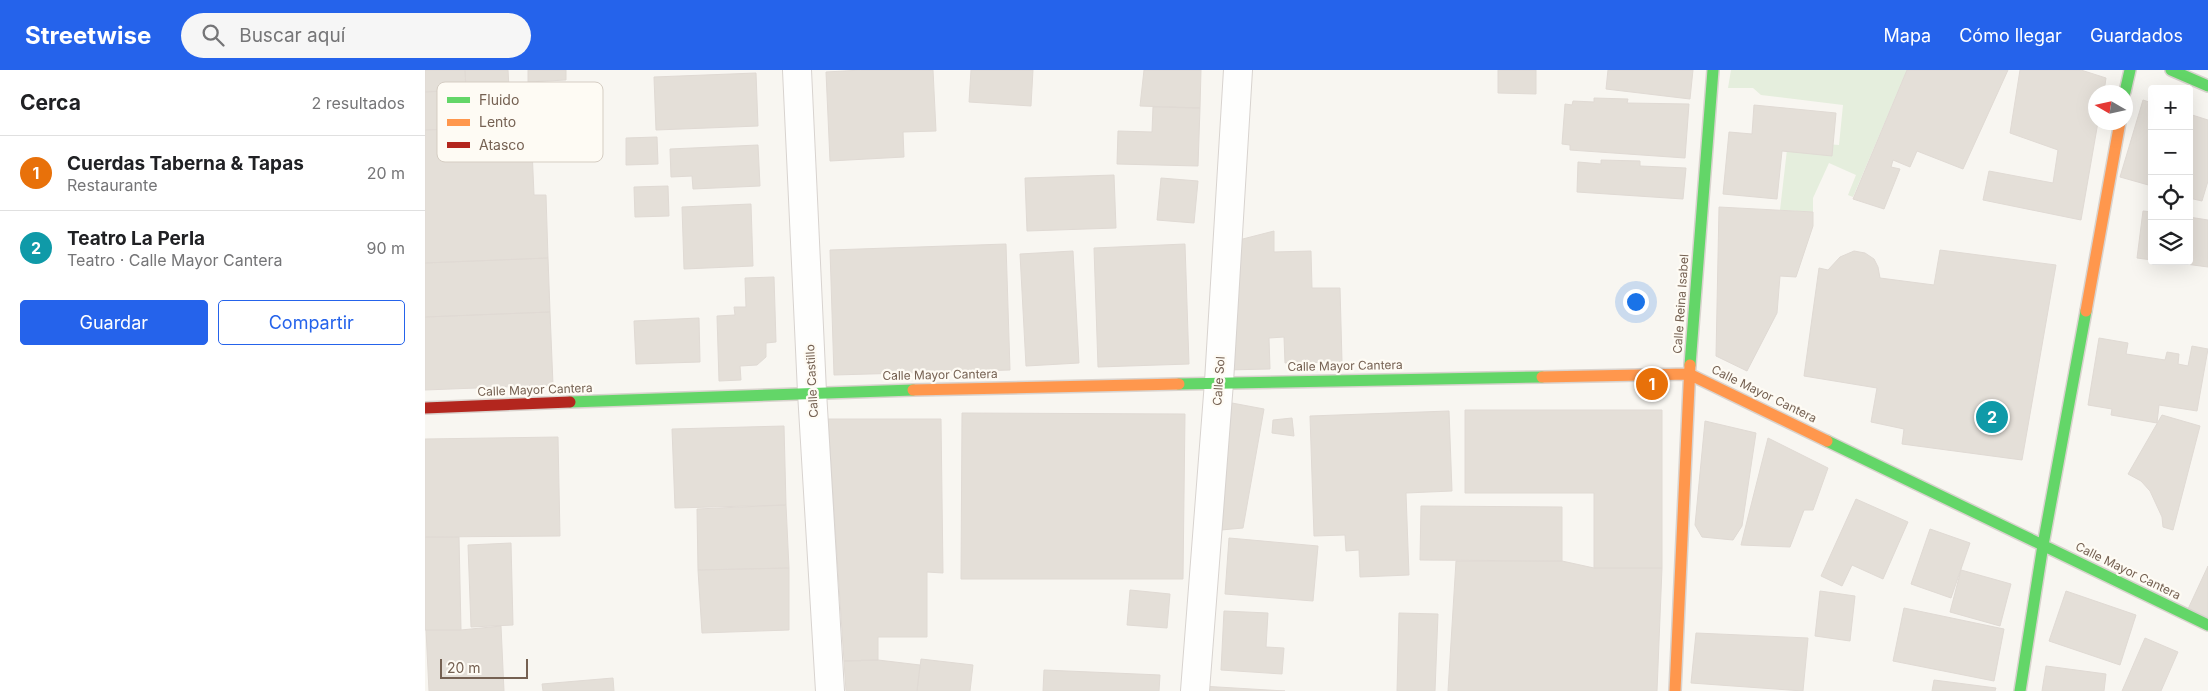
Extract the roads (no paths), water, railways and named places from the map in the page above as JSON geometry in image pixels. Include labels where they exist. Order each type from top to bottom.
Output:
[{"type":"main road","name":"Calle Reina Isabel","points":[[1675,691],[1689,374],[1713,70]]},
{"type":"main road","points":[[2127,85],[2130,70]]},
{"type":"main road","points":[[2171,70],[2208,86]]},
{"type":"main road","points":[[2020,691],[2043,545],[2119,130]]},
{"type":"main road","name":"Calle Mayor Cantera","points":[[425,408],[812,392],[1219,382],[1689,374],[2208,625]]},
{"type":"street","name":"Calle Castillo","points":[[797,70],[812,392],[830,691]]},
{"type":"street","name":"Calle Sol","points":[[1195,691],[1219,382],[1238,70]]},
{"type":"place","name":"Cuerdas Taberna & Tapas","points":[[1652,384]]},
{"type":"place","name":"Teatro La Perla","points":[[1992,417]]}]
